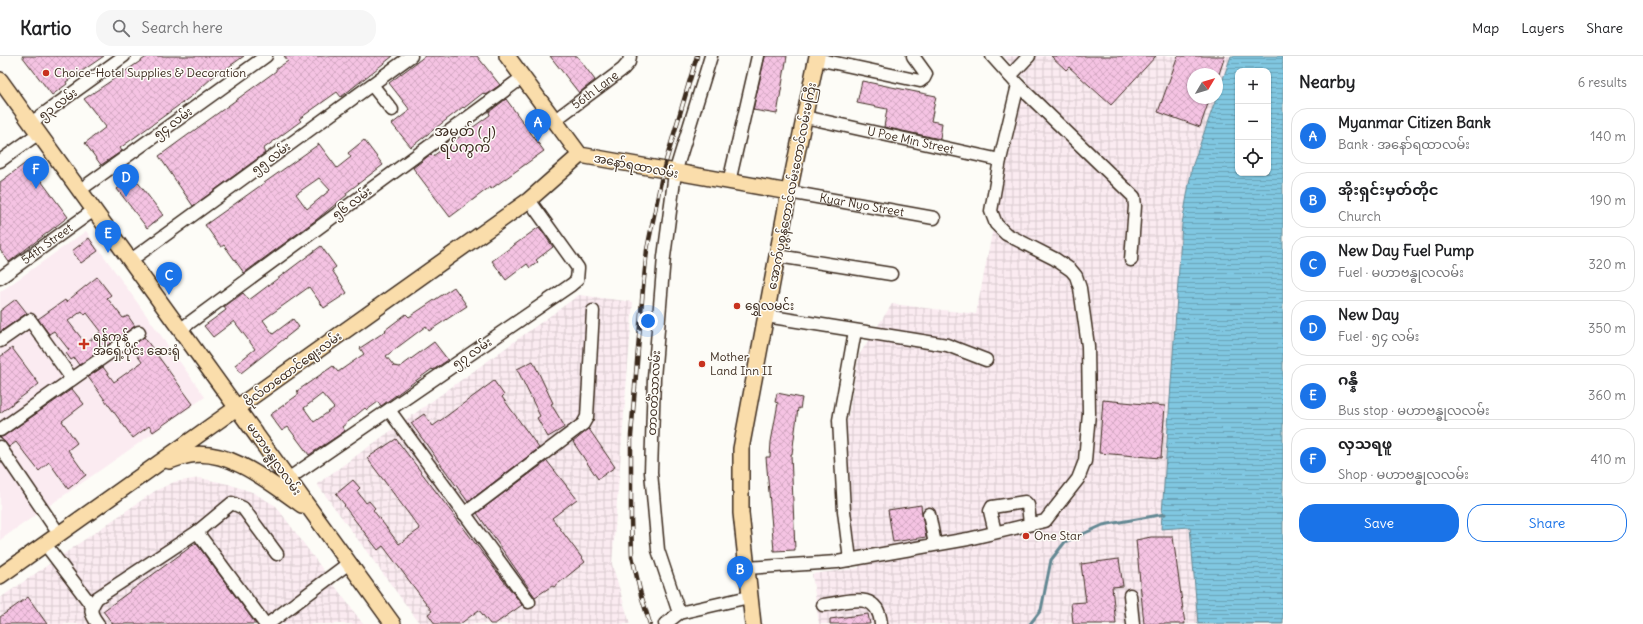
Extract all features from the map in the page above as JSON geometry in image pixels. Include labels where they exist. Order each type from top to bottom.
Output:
[{"type":"main road","name":"အနော်ရထာလမ်း","points":[[507,56],[580,155],[789,192]]},
{"type":"main road","name":"အောက်ပုစွန်တောင်လမ်းတောင်လမ်းမကြီး","points":[[753,624],[741,513],[741,448],[789,192],[817,58]]},
{"type":"main road","name":"မဟာဗန္ဓုလလမ်း","points":[[0,80],[238,408],[392,624]]},
{"type":"main road","name":"ဗိုလ်တထောင်ဈေးလမ်း","points":[[0,576],[529,200],[580,155]]},
{"type":"main road","points":[[151,468],[190,455],[214,455],[232,461],[257,475],[310,510]]},
{"type":"street","name":"၅၃ လမ်း","points":[[0,161],[35,128],[124,56]]},
{"type":"street","name":"၅၄ လမ်း","points":[[80,190],[266,56]]},
{"type":"street","name":"၅၅ လမ်း","points":[[131,260],[411,56]]},
{"type":"street","name":"56th Lane","points":[[554,120],[623,69],[629,62],[630,56]]},
{"type":"street","name":"တာဝတိံသာလမ်း","points":[[679,613],[658,550],[651,472],[655,363],[664,258],[675,173],[711,56]]},
{"type":"street","points":[[729,182],[758,56]]},
{"type":"street","points":[[817,58],[920,81],[926,74],[913,56]]},
{"type":"street","points":[[992,56],[1018,85],[1134,197],[1135,206],[1131,260]]},
{"type":"street","points":[[1010,76],[1029,56]]},
{"type":"street","name":"၅၆ လမ်း","points":[[181,329],[523,77]]},
{"type":"street","points":[[372,85],[392,110]]},
{"type":"street","points":[[747,568],[850,560],[1045,521],[1078,479],[1085,461],[1089,413],[1088,346],[1080,288],[1076,276],[1064,265],[1006,234],[996,224],[991,211],[1000,160],[1018,85]]},
{"type":"street","name":"U Poe Min Street","points":[[805,116],[1000,160]]},
{"type":"street","name":"Kyar Nyo Street","points":[[789,192],[934,218]]},
{"type":"street","name":"၅၇ လမ်း","points":[[288,479],[577,280],[578,268],[529,200]]},
{"type":"street","name":"54th Street","points":[[2,274],[94,210]]},
{"type":"street","points":[[778,256],[891,274]]},
{"type":"street","points":[[464,514],[584,424],[587,417],[592,312]]},
{"type":"street","points":[[766,316],[946,345],[986,360]]},
{"type":"street","points":[[0,341],[30,320],[72,379]]},
{"type":"street","points":[[850,560],[844,511],[839,420],[855,331]]},
{"type":"street","points":[[0,430],[139,332]]},
{"type":"street","points":[[388,410],[529,602]]},
{"type":"street","points":[[0,447],[59,534]]},
{"type":"street","points":[[995,532],[990,511],[992,507],[1025,502],[1028,505],[1030,524]]},
{"type":"street","points":[[98,624],[92,615],[92,606],[97,598],[197,532],[232,503],[243,508],[277,554]]},
{"type":"street","points":[[929,514],[935,544]]},
{"type":"street","points":[[197,532],[266,624],[349,564]]},
{"type":"street","points":[[45,544],[92,606]]},
{"type":"street","points":[[1130,595],[1132,624]]},
{"type":"street","points":[[665,624],[679,613],[749,597]]},
{"type":"street","points":[[823,605],[865,600],[875,604],[880,613],[881,624]]},
{"type":"shaded area","points":[[1004,56],[1231,56],[1223,79],[1223,68],[1187,68],[1187,104],[1214,104],[1192,167],[1182,224],[1161,529],[1190,527],[1198,624],[819,624],[812,574],[859,568],[851,512],[847,423],[859,355],[892,304],[976,314],[998,203],[1026,81]]},
{"type":"shaded area","name":"ရန်ကုန် အရှေ့ပိုင်း ဆေးရုံ","points":[[86,231],[205,397],[0,540],[0,292]]},
{"type":"shaded area","points":[[579,295],[633,302],[612,564],[630,624],[420,624],[317,484]]},
{"type":"shaded area","points":[[200,478],[228,484],[252,492],[276,506],[363,624],[0,624],[0,598],[155,491],[174,482]]},
{"type":"water","points":[[1231,56],[1283,56],[1283,624],[1198,624],[1190,527],[1161,529],[1182,224],[1192,167],[1214,104],[1223,104],[1223,79]]},
{"type":"building","points":[[22,56],[104,56],[66,82],[67,84],[52,95]]},
{"type":"building","points":[[148,56],[244,56],[223,71],[222,69],[193,95],[120,148],[122,151],[101,165],[85,143],[106,127],[84,99]]},
{"type":"building","points":[[284,56],[393,56],[341,97],[337,92],[299,119],[301,121],[263,149],[265,153],[193,206],[159,156],[276,71],[276,69],[288,61]]},
{"type":"building","points":[[425,56],[477,56],[500,85],[485,95],[483,93],[411,147],[392,124],[410,110],[389,83]]},
{"type":"building","points":[[550,56],[577,56],[595,80],[579,93]]},
{"type":"building","points":[[765,56],[787,56],[777,114],[753,110]]},
{"type":"building","points":[[1051,56],[1156,56],[1111,105],[1069,67],[1066,70]]},
{"type":"building","points":[[1178,56],[1225,56],[1221,68],[1187,68],[1187,104],[1208,104],[1200,127],[1158,112]]},
{"type":"building","points":[[862,81],[936,96],[931,121],[942,123],[940,139],[884,127],[887,109],[857,103]]},
{"type":"building","points":[[506,99],[544,151],[491,189],[490,187],[450,217],[413,168],[431,154],[433,156],[490,115],[489,112]]},
{"type":"building","points":[[364,140],[383,165],[346,193],[347,195],[316,220],[244,273],[224,245],[221,247],[205,225],[319,144],[337,168],[351,157],[348,153]],"holes":[[[319,178],[330,190],[307,209],[296,194]]]},
{"type":"building","points":[[27,162],[68,217],[9,262],[0,250],[0,182]]},
{"type":"building","points":[[133,176],[163,215],[147,228],[117,189]]},
{"type":"building","points":[[539,227],[553,247],[536,260],[538,262],[530,268],[527,264],[506,280],[492,261]]},
{"type":"building","points":[[89,238],[98,251],[81,263],[72,251]]},
{"type":"building","points":[[321,246],[336,267],[332,270],[347,293],[324,308],[309,287],[263,320],[273,334],[293,319],[299,327],[241,373],[235,365],[255,349],[234,321],[213,337],[204,326],[226,310],[224,307],[243,293],[249,300]]},
{"type":"building","points":[[97,277],[111,295],[107,298],[123,318],[128,316],[135,326],[79,365],[74,358],[71,360],[66,353],[69,350],[54,331],[49,334],[38,319],[65,300],[66,302]],"holes":[[[82,311],[85,315],[87,313],[101,331],[86,344],[68,321]]]},
{"type":"building","points":[[454,287],[467,306],[429,331],[426,326],[386,356],[394,366],[400,367],[434,342],[448,360],[433,370],[432,369],[381,406],[378,402],[367,410],[365,408],[342,427],[345,431],[309,455],[288,427],[282,431],[270,415],[299,394],[297,391],[333,366],[338,372],[364,354],[360,348],[386,331],[385,330],[406,314],[409,317]],"holes":[[[322,394],[334,408],[314,422],[304,408]]]},
{"type":"building","points":[[16,299],[27,313],[0,332],[0,311]]},
{"type":"building","points":[[144,337],[193,404],[153,432],[149,426],[133,438],[88,377],[103,367],[114,382],[142,362],[131,347]]},
{"type":"building","points":[[12,348],[39,384],[0,413],[0,357]]},
{"type":"building","points":[[533,361],[553,403],[551,404],[565,427],[548,437],[537,418],[540,416],[517,369]]},
{"type":"building","points":[[494,381],[504,395],[502,397],[539,448],[468,502],[411,423],[424,414],[433,426]]},
{"type":"building","points":[[72,389],[84,404],[62,421],[77,443],[68,450],[86,475],[68,489],[49,462],[39,471],[16,442],[9,447],[0,437],[4,436]]},
{"type":"building","points":[[777,393],[802,398],[800,409],[798,408],[791,454],[795,550],[774,551],[766,457],[770,457],[771,442],[778,403],[775,402]]},
{"type":"building","points":[[1103,400],[1165,406],[1161,458],[1099,453]]},
{"type":"building","points":[[589,429],[615,467],[598,479],[573,442]]},
{"type":"building","points":[[396,439],[522,605],[495,624],[490,624],[479,610],[460,624],[435,624],[428,614],[432,611],[383,546],[378,550],[336,494],[353,480],[360,488],[357,491],[366,503],[369,501],[375,508],[373,510],[399,544],[420,529],[367,458]]},
{"type":"building","points":[[547,461],[577,499],[552,518],[585,562],[554,587],[552,586],[535,597],[477,513]]},
{"type":"building","points":[[921,505],[926,537],[893,542],[888,510]]},
{"type":"building","points":[[1151,537],[1173,537],[1185,624],[1144,624],[1136,540]]},
{"type":"building","points":[[196,543],[256,624],[113,624],[103,611]]},
{"type":"building","points":[[1119,559],[1123,586],[1112,587],[1116,624],[1073,624],[1071,603],[1086,602],[1081,564]]},
{"type":"building","points":[[28,597],[47,624],[0,624],[0,617]]},
{"type":"building","points":[[868,614],[870,624],[830,624],[830,619]]},
{"type":"waterway","points":[[1030,624],[1041,610],[1051,560],[1065,542],[1103,525],[1165,514]]},
{"type":"railway","points":[[650,624],[641,595],[632,556],[631,518],[631,436],[643,288],[647,250],[663,171],[697,56]]},
{"type":"place","name":"Choice-Hotel Supplies & Decoration","points":[[46,73]]},
{"type":"place","name":"Myanmar Citizen Bank","points":[[538,142]]},
{"type":"place","name":"လှသရဖူ","points":[[36,189]]},
{"type":"place","name":"New Day","points":[[126,197]]},
{"type":"place","name":"ဂန္နီ","points":[[108,253]]},
{"type":"place","name":"New Day Fuel Pump","points":[[169,295]]},
{"type":"place","name":"ရွှေလမင်း","points":[[737,306]]},
{"type":"place","name":"ရန်ကုန် အရှေ့ပိုင်း ဆေးရုံ","points":[[84,344]]},
{"type":"place","name":"Mother Land Inn II","points":[[702,364]]},
{"type":"place","name":"One Star","points":[[1026,536]]},
{"type":"place","name":"အိုးရှင်းမှတ်တိုင","points":[[740,589]]},
{"type":"district","name":"အမှတ် (၂) ရပ်ကွက်","points":[[465,140]]}]
